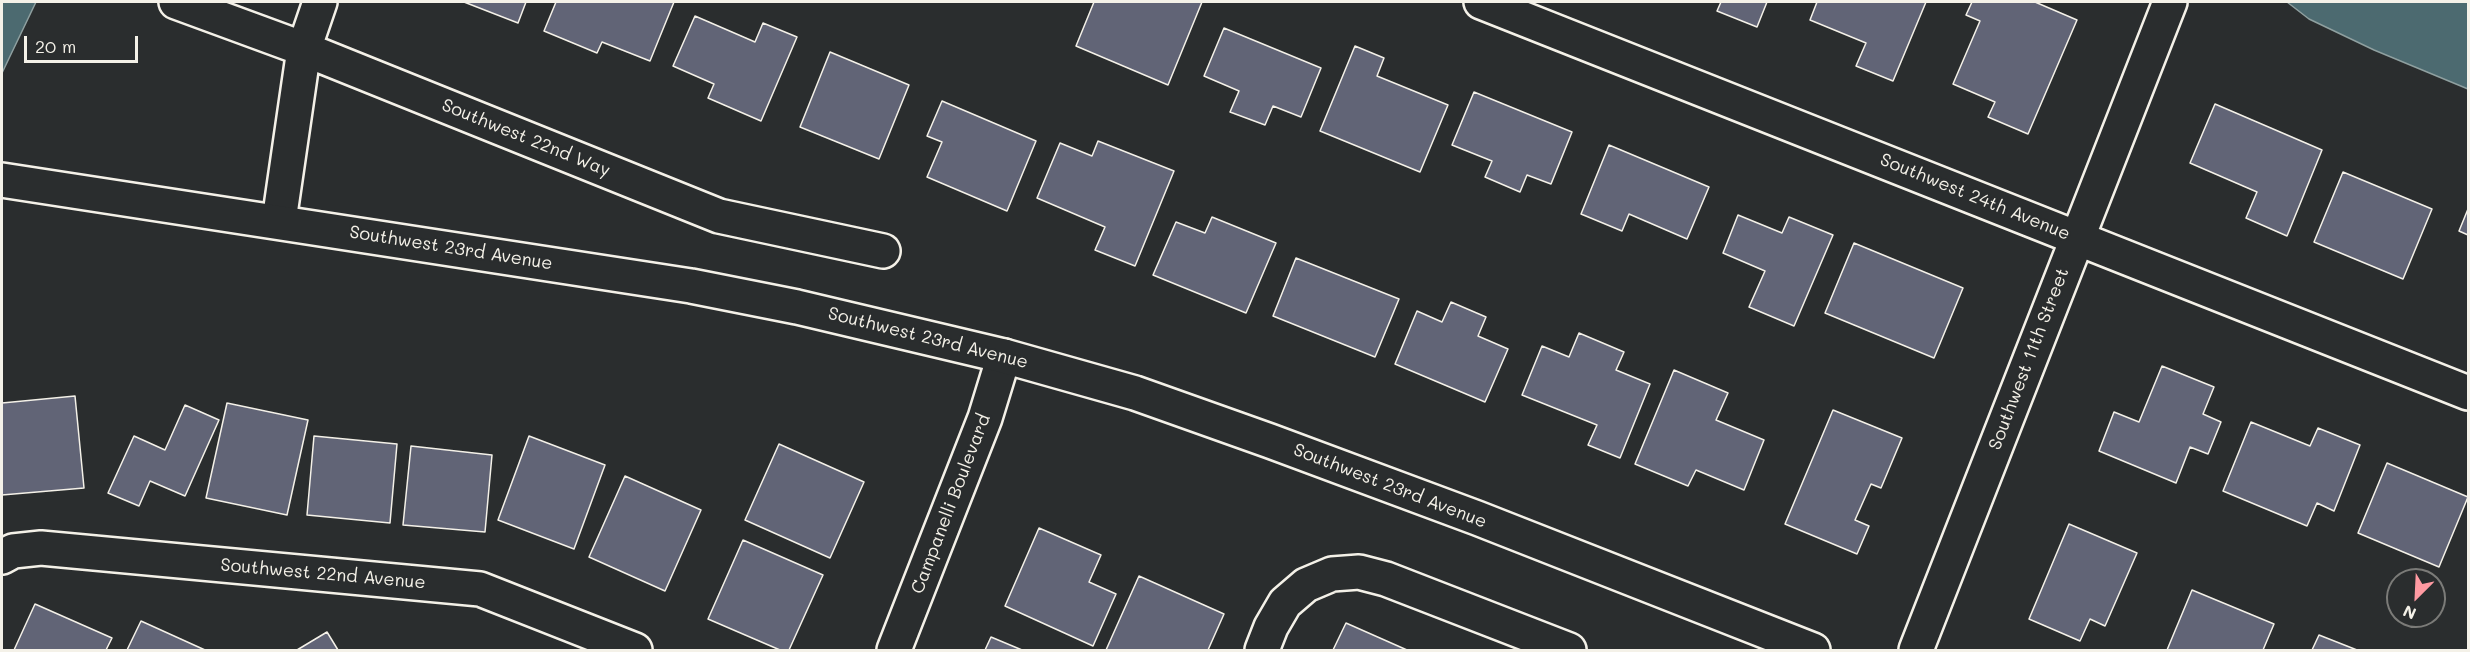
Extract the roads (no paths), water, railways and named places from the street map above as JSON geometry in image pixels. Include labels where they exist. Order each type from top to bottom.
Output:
[{"type":"street","name":"Southwest 22nd Way","points":[[176,2],[304,49],[719,216],[883,251]]},
{"type":"street","points":[[279,221],[304,49],[320,2]]},
{"type":"street","name":"Southwest 24th Avenue","points":[[1481,2],[2469,393]]},
{"type":"street","name":"Southwest 11th Street","points":[[1916,651],[2170,2]]},
{"type":"street","name":"Southwest 23rd Avenue","points":[[8,181],[691,286],[797,307],[1004,356],[1135,393],[1304,453],[1813,651]]},
{"type":"street","name":"Campanelli Boulevard","points":[[894,651],[985,418],[1004,356]]},
{"type":"street","name":"Southwest 22nd Avenue","points":[[2,557],[13,551],[41,548],[480,589],[635,651]]},
{"type":"street","points":[[1262,651],[1271,627],[1285,603],[1306,585],[1332,574],[1359,572],[1386,579],[1569,651]]},
{"type":"water","points":[[2,2],[36,2],[2,73]]},
{"type":"water","points":[[2287,2],[2468,2],[2468,89],[2374,50],[2309,19]]}]
